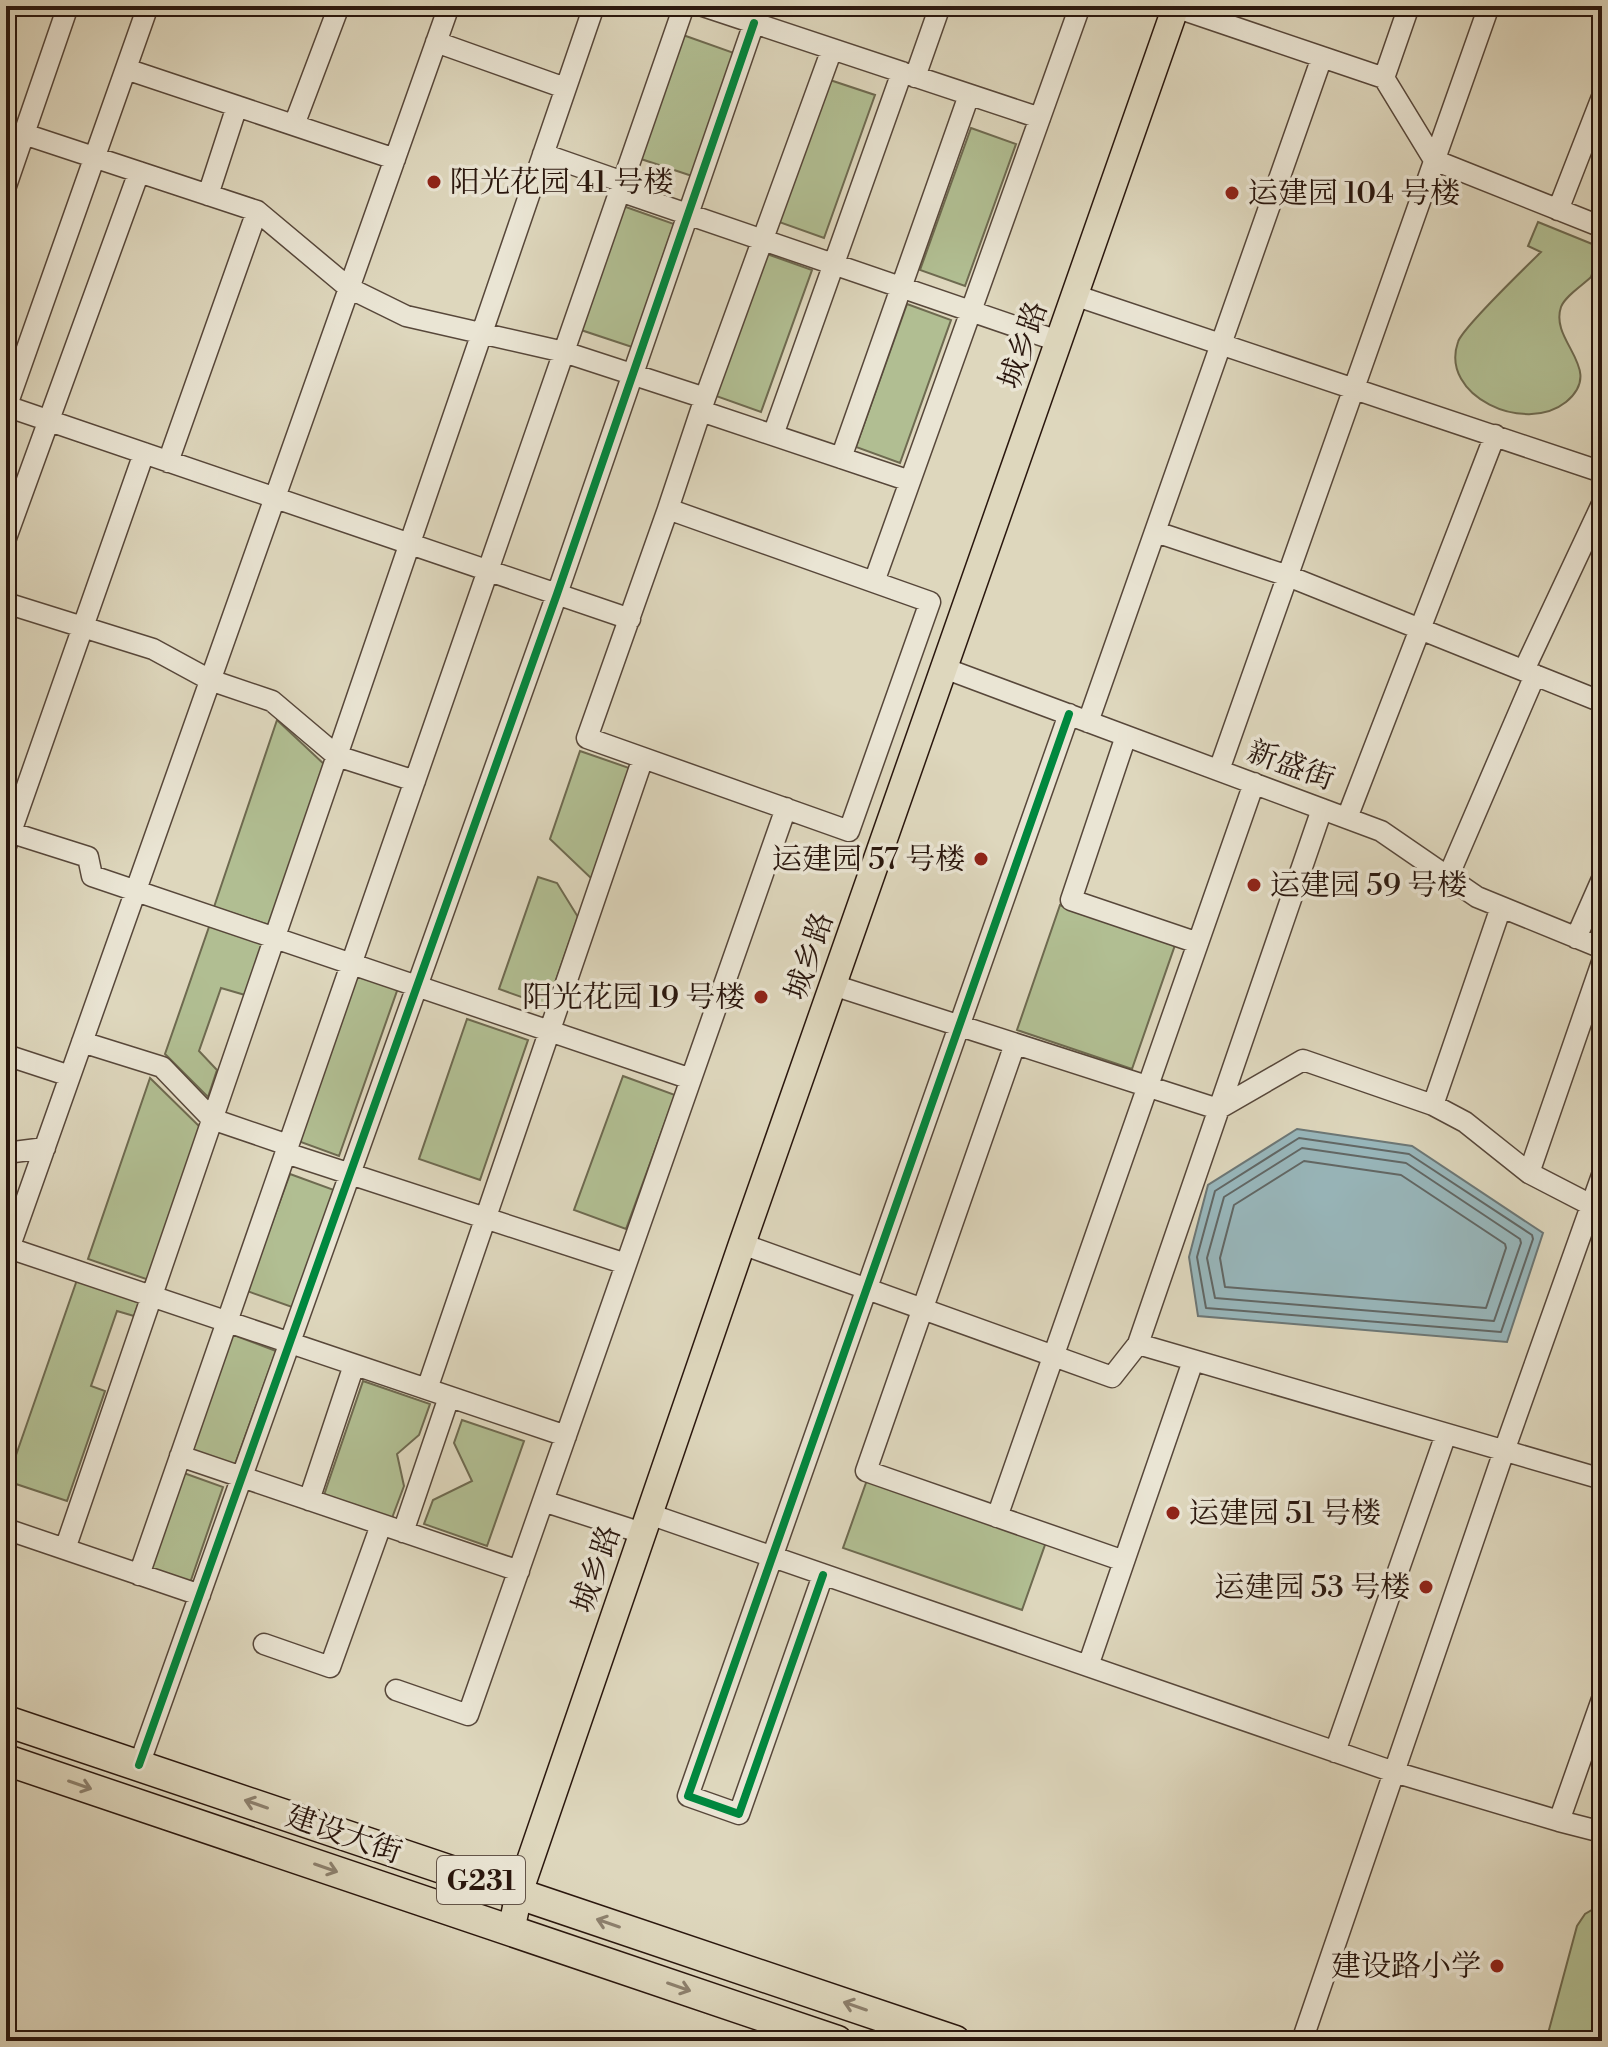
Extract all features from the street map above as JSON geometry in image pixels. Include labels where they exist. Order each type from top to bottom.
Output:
[{"type":"highway","name":"建设大街","points":[[6,1721],[955,2041]]},
{"type":"highway","name":"建设大街","points":[[6,1760],[511,1931],[799,2034],[837,2041]]},
{"type":"main road","name":"城乡路","points":[[511,1931],[519,1893],[742,1244],[1176,6]]},
{"type":"street","points":[[6,186],[68,6]]},
{"type":"street","points":[[148,6],[6,407],[630,619]]},
{"type":"street","points":[[294,125],[339,6]]},
{"type":"street","points":[[449,6],[8,1252],[151,1296],[566,1436]]},
{"type":"street","points":[[65,1549],[594,6]]},
{"type":"street","points":[[139,1575],[684,6]]},
{"type":"street","points":[[703,6],[750,16],[832,49],[1040,118]]},
{"type":"street","points":[[773,435],[834,264],[909,74],[940,6]]},
{"type":"street","points":[[874,582],[1080,6]]},
{"type":"street","points":[[1176,6],[1384,78],[1434,160],[1602,227]]},
{"type":"street","points":[[1384,78],[1409,6]]},
{"type":"street","points":[[1219,770],[1489,6]]},
{"type":"street","points":[[139,1765],[557,594],[688,214],[750,16]]},
{"type":"street","points":[[436,42],[565,88]]},
{"type":"street","points":[[832,49],[703,404],[587,738],[882,843]]},
{"type":"street","points":[[823,1575],[739,1814],[688,1796],[959,1026],[1079,718],[1156,532],[1322,57]]},
{"type":"street","points":[[126,69],[395,159]]},
{"type":"street","points":[[841,458],[969,95]]},
{"type":"street","points":[[1558,210],[1602,97]]},
{"type":"street","points":[[208,195],[237,106]]},
{"type":"street","points":[[24,134],[257,211],[349,288],[406,316],[564,352],[632,374],[773,435],[910,481]]},
{"type":"street","points":[[543,154],[688,214],[1058,341]]},
{"type":"street","points":[[6,538],[139,172]]},
{"type":"street","points":[[168,462],[257,211]]},
{"type":"street","points":[[1074,295],[1602,472]]},
{"type":"street","points":[[1347,818],[1495,435]]},
{"type":"street","points":[[144,453],[8,836],[88,857],[92,876],[691,1079]]},
{"type":"street","points":[[1448,877],[1530,672],[1602,504]]},
{"type":"street","points":[[668,509],[963,613]]},
{"type":"street","points":[[1156,532],[1288,576],[1602,702]]},
{"type":"street","points":[[849,831],[930,602]]},
{"type":"street","points":[[6,603],[153,649],[210,680],[272,701],[337,756],[415,781]]},
{"type":"street","name":"新盛街","points":[[944,668],[1381,831],[1477,897],[1602,948]]},
{"type":"street","points":[[1126,736],[1071,900],[1198,943]]},
{"type":"street","points":[[427,1389],[643,758]]},
{"type":"street","points":[[997,1517],[1254,783]]},
{"type":"street","points":[[396,1690],[468,1715],[786,808]]},
{"type":"street","points":[[742,1244],[1112,1377],[1138,1344],[1322,809]]},
{"type":"street","points":[[1576,938],[1602,879]]},
{"type":"street","points":[[1433,1105],[1501,907]]},
{"type":"street","points":[[1529,1173],[1602,962]]},
{"type":"street","points":[[833,985],[1218,1109],[1303,1060],[1433,1105],[1465,1122],[1529,1173],[1591,1205]]},
{"type":"street","points":[[82,1042],[162,1067],[212,1119],[350,1174],[626,1264]]},
{"type":"street","points":[[1015,1044],[866,1471],[1124,1561]]},
{"type":"street","points":[[6,1055],[70,1076]]},
{"type":"street","points":[[6,1153],[45,1148]]},
{"type":"street","points":[[1302,2041],[1602,1175]]},
{"type":"street","points":[[1138,1344],[1602,1479]]},
{"type":"street","points":[[1088,1666],[1193,1361]]},
{"type":"street","points":[[309,1500],[354,1365]]},
{"type":"street","points":[[403,1532],[449,1397]]},
{"type":"street","points":[[1335,1752],[1446,1434]]},
{"type":"street","points":[[180,1456],[519,1571]]},
{"type":"street","points":[[543,1501],[772,1557],[1394,1772],[1602,1832]]},
{"type":"street","points":[[264,1644],[330,1667],[381,1525]]},
{"type":"street","points":[[6,1529],[200,1595]]},
{"type":"street","points":[[1559,1821],[1602,1699]]},
{"type":"street","points":[[799,2034],[806,1989]]},
{"type":"green space","points":[[683,35],[734,53],[692,176],[641,159]]},
{"type":"green space","points":[[830,80],[875,95],[824,238],[779,222]]},
{"type":"green space","points":[[971,128],[1016,144],[965,286],[920,270]]},
{"type":"green space","points":[[623,206],[674,224],[632,347],[581,330]]},
{"type":"green space","points":[[1538,222],[1602,248],[1602,274],[1593,271],[1591,277],[1561,307],[1559,320],[1562,332],[1579,367],[1577,390],[1566,402],[1549,411],[1529,414],[1509,412],[1490,405],[1473,393],[1461,379],[1456,361],[1462,335],[1541,252],[1528,246]]},
{"type":"green space","points":[[767,254],[812,270],[761,412],[716,396]]},
{"type":"green space","points":[[907,304],[951,320],[900,463],[856,447]]},
{"type":"green space","points":[[277,720],[326,766],[272,926],[214,907]]},
{"type":"green space","points":[[580,751],[632,769],[594,881],[550,839]]},
{"type":"green space","points":[[538,877],[557,883],[578,917],[547,1006],[499,989]]},
{"type":"green space","points":[[1060,905],[1175,945],[1132,1069],[1017,1030]]},
{"type":"green space","points":[[210,924],[263,942],[245,995],[221,988],[199,1051],[217,1070],[208,1097],[165,1054]]},
{"type":"green space","points":[[357,974],[398,988],[339,1156],[298,1141]]},
{"type":"green space","points":[[467,1019],[528,1040],[480,1180],[419,1159]]},
{"type":"green space","points":[[623,1076],[675,1095],[626,1229],[574,1210]]},
{"type":"green space","points":[[150,1078],[201,1128],[149,1280],[88,1259]]},
{"type":"green space","points":[[290,1174],[334,1190],[292,1307],[247,1291]]},
{"type":"green space","points":[[78,1277],[140,1299],[134,1316],[117,1311],[91,1386],[105,1391],[67,1501],[7,1481]]},
{"type":"green space","points":[[231,1334],[276,1351],[233,1470],[188,1454]]},
{"type":"green space","points":[[363,1381],[430,1404],[419,1435],[397,1454],[404,1486],[392,1518],[324,1495]]},
{"type":"green space","points":[[462,1420],[524,1441],[487,1546],[424,1524],[433,1500],[472,1481],[454,1443]]},
{"type":"green space","points":[[181,1472],[223,1487],[190,1583],[148,1568]]},
{"type":"green space","points":[[867,1480],[1046,1542],[1022,1610],[843,1548]]},
{"type":"green space","points":[[1602,1904],[1602,2041],[1546,2041],[1577,1926],[1585,1914]]},
{"type":"water","points":[[1297,1129],[1412,1146],[1543,1233],[1507,1342],[1198,1316],[1189,1257],[1208,1185]]},
{"type":"cycle path","points":[[139,1765],[557,594],[754,23]]},
{"type":"cycle path","points":[[823,1575],[739,1814],[688,1796],[1069,714]]},
{"type":"place","name":"阳光花园 41 号楼","points":[[434,182]]},
{"type":"place","name":"运建园 104 号楼","points":[[1232,193]]},
{"type":"place","name":"运建园 57 号楼","points":[[981,859]]},
{"type":"place","name":"运建园 59 号楼","points":[[1254,885]]},
{"type":"place","name":"阳光花园 19 号楼","points":[[761,997]]},
{"type":"place","name":"运建园 51 号楼","points":[[1173,1513]]},
{"type":"place","name":"运建园 53 号楼","points":[[1426,1587]]},
{"type":"place","name":"建设路小学","points":[[1497,1966]]}]
